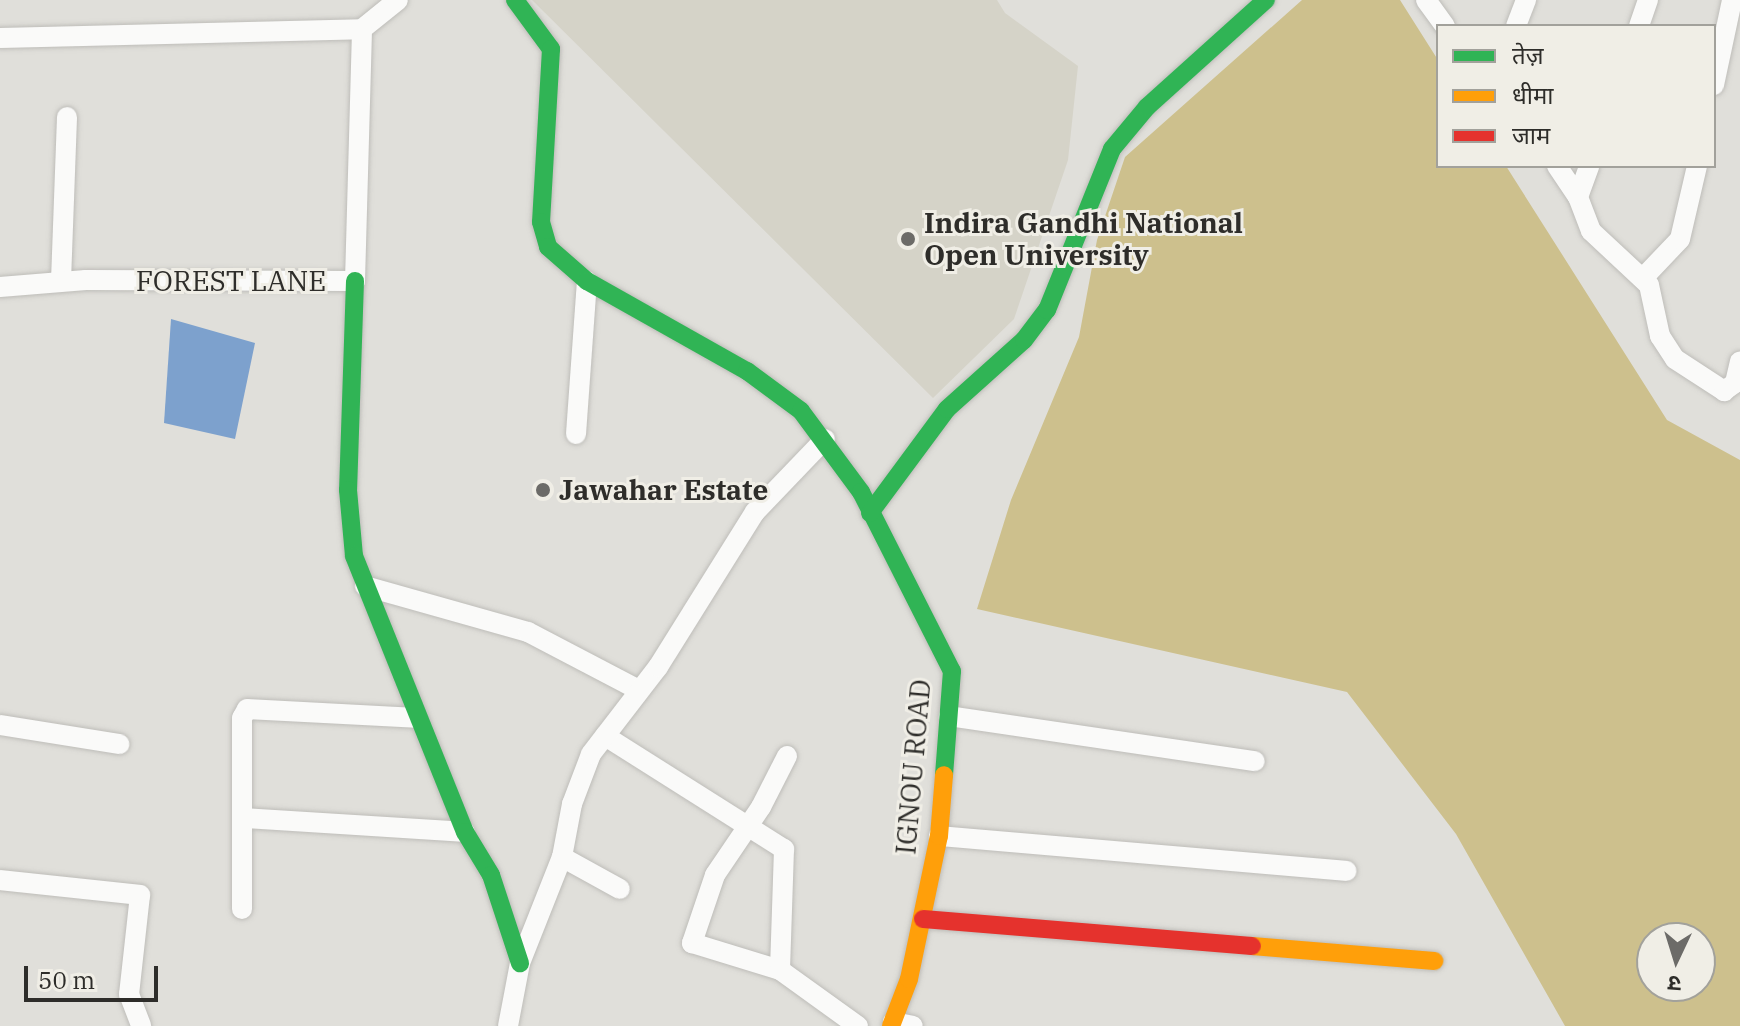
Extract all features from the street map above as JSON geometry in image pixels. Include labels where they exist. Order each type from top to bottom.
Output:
[{"type":"street","points":[[0,38],[362,29],[398,0]]},
{"type":"street","name":"IGNOU ROAD","points":[[515,0],[544,33],[551,49],[542,232],[548,247],[587,281],[658,325],[747,371],[801,411],[825,439],[861,492],[952,671],[939,836],[899,1025]]},
{"type":"street","points":[[870,513],[947,409],[1024,340],[1047,310],[1102,170],[1134,121],[1266,0]]},
{"type":"street","points":[[1426,0],[1444,24]]},
{"type":"street","points":[[1517,24],[1526,0]]},
{"type":"street","points":[[1640,24],[1648,0]]},
{"type":"street","points":[[1716,76],[1732,0]]},
{"type":"street","name":"FOREST LANE","points":[[0,287],[61,281],[355,281],[362,29]]},
{"type":"street","points":[[61,281],[67,117]]},
{"type":"street","points":[[1558,168],[1578,197],[1591,231],[1644,277],[1653,293],[1660,336],[1675,359],[1724,391],[1735,383],[1740,362]]},
{"type":"street","points":[[1578,197],[1588,168]]},
{"type":"street","points":[[1644,277],[1680,239],[1697,168]]},
{"type":"street","points":[[355,281],[349,531],[365,586],[416,718],[465,832],[491,875],[520,963]]},
{"type":"street","points":[[576,434],[587,281]]},
{"type":"street","points":[[508,1026],[520,963],[562,857],[580,779],[605,736],[639,690],[755,512],[825,439]]},
{"type":"street","points":[[365,586],[528,632],[639,690]]},
{"type":"street","points":[[242,909],[242,718],[247,709],[416,718]]},
{"type":"street","points":[[949,716],[1255,761]]},
{"type":"street","points":[[0,725],[119,744]]},
{"type":"street","points":[[605,736],[784,849],[780,970]]},
{"type":"street","points":[[787,756],[748,828],[715,875],[692,943],[780,970],[858,1026]]},
{"type":"street","points":[[244,818],[465,832]]},
{"type":"street","points":[[939,836],[1346,871]]},
{"type":"street","points":[[562,857],[620,889]]},
{"type":"street","points":[[0,880],[140,895],[129,994],[141,1026]]},
{"type":"street","points":[[923,919],[1434,961]]},
{"type":"shaded area","name":"Indira Gandhi National Open University","points":[[532,0],[997,0],[1005,13],[1078,66],[1068,160],[1014,319],[933,398]]},
{"type":"shaded area","points":[[1302,0],[1400,0],[1436,57],[1436,168],[1507,168],[1667,420],[1740,460],[1740,1026],[1565,1026],[1456,834],[1347,692],[977,609],[1011,500],[1079,337],[1097,240],[1125,157]]},
{"type":"water","points":[[171,319],[255,343],[235,439],[164,423]]},
{"type":"traffic: fast","points":[[515,0],[551,49],[541,222],[548,247],[587,281],[747,371],[801,411],[861,492],[952,671],[944,775]]},
{"type":"traffic: fast","points":[[870,513],[947,409],[1024,340],[1047,310],[1112,149],[1147,107],[1266,0]]},
{"type":"traffic: fast","points":[[355,281],[348,490],[354,556],[465,832],[491,875],[520,963]]},
{"type":"traffic: slow","points":[[891,1026],[909,979],[939,836],[944,775]]},
{"type":"traffic: slow","points":[[1252,946],[1434,961]]},
{"type":"traffic: jam","points":[[923,919],[1252,946]]},
{"type":"place","name":"Indira Gandhi National Open University","points":[[908,239]]},
{"type":"place","name":"Jawahar Estate","points":[[543,490]]}]
